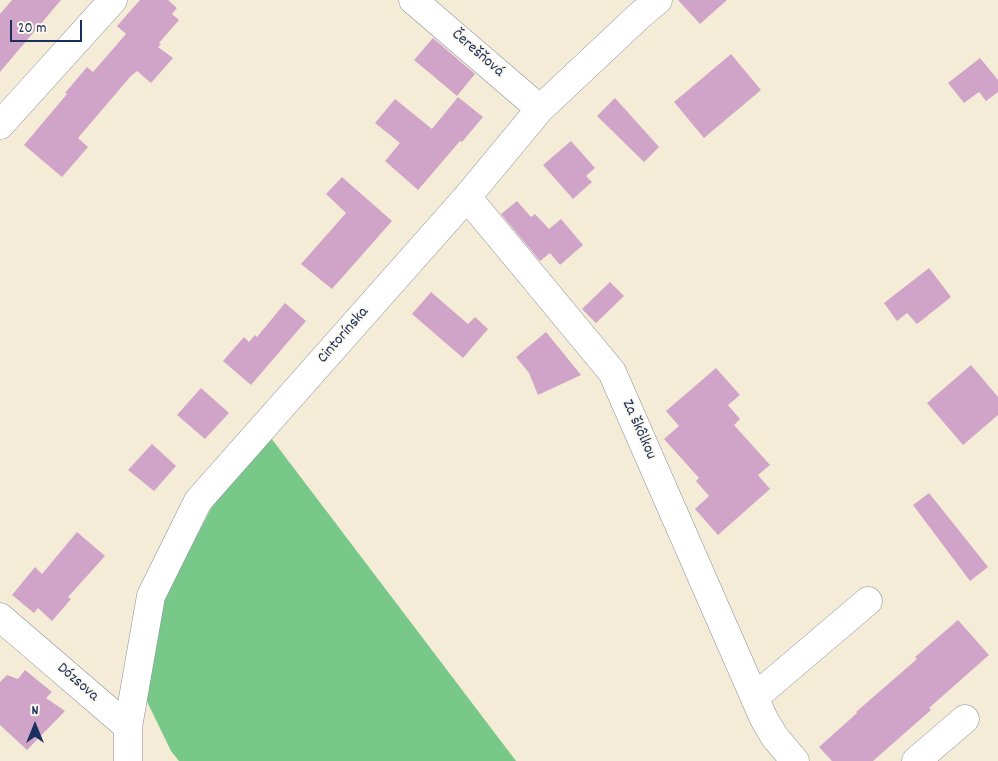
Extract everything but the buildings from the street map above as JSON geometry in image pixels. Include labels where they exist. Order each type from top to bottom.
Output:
[{"type":"street","points":[[0,125],[113,0]]},
{"type":"street","name":"Čerešňová","points":[[413,0],[540,109]]},
{"type":"street","name":"Cintorínska","points":[[128,727],[151,596],[198,501],[466,197],[540,109],[658,0]]},
{"type":"street","name":"Za škôlkou","points":[[466,197],[612,372],[755,697],[774,736],[795,761]]},
{"type":"street","points":[[755,697],[868,602]]},
{"type":"street","name":"Dózsova","points":[[0,617],[128,727]]},
{"type":"street","points":[[916,761],[964,719]]},
{"type":"street","points":[[128,727],[128,761]]},
{"type":"green space","points":[[271,438],[516,761],[179,761],[171,751],[140,687],[145,635],[216,499]]}]
